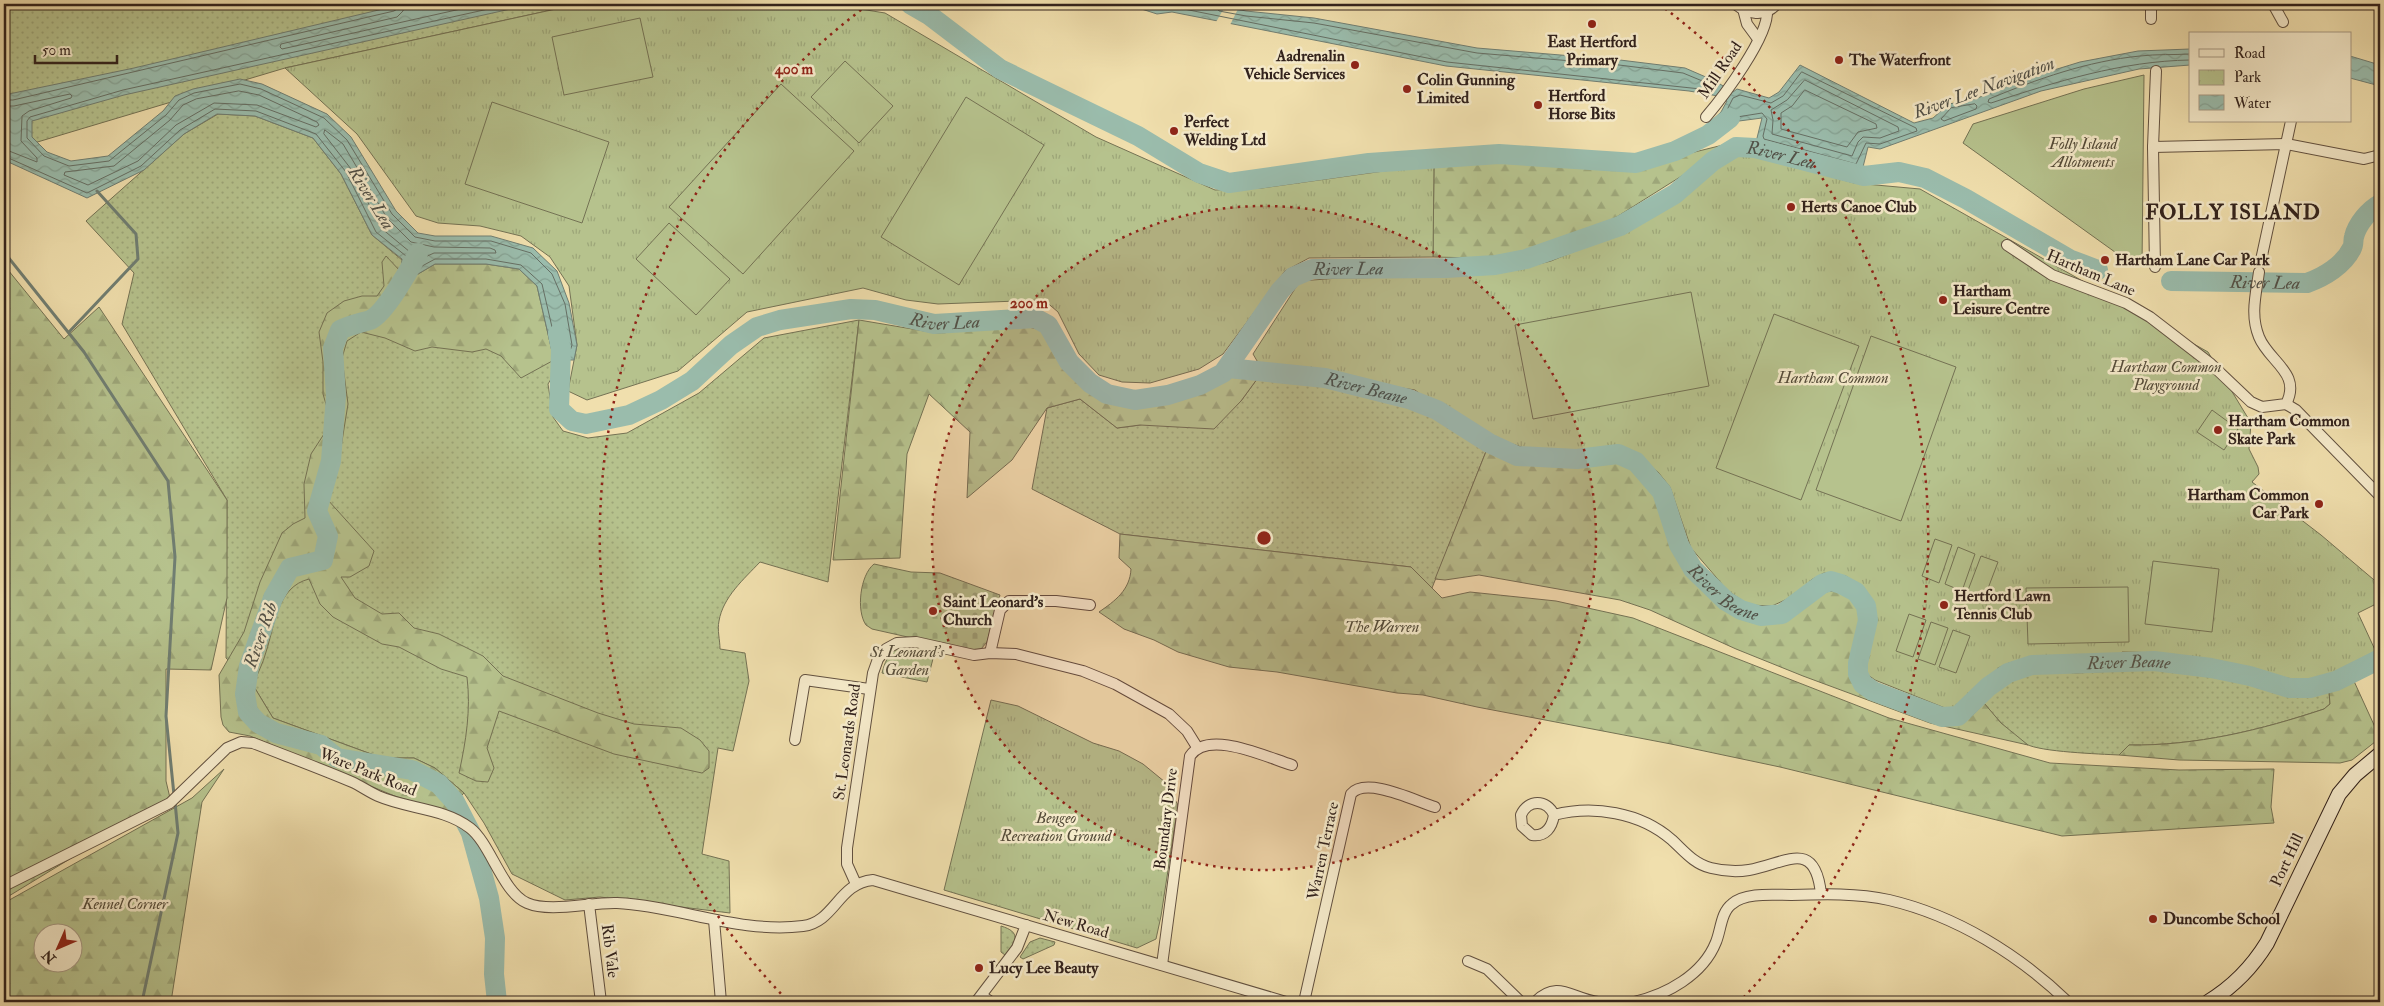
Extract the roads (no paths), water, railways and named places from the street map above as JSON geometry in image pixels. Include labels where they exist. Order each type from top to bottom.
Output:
[{"type":"main road","name":"Port Hill","points":[[2208,1002],[2237,982],[2254,964],[2267,944],[2339,794],[2356,775],[2380,754]]},
{"type":"street","points":[[1767,11],[1777,4]]},
{"type":"street","points":[[2150,4],[2151,19]]},
{"type":"street","points":[[2273,4],[2283,22]]},
{"type":"street","name":"Mill Road","points":[[1706,117],[1729,89],[1767,25],[1767,11],[1756,14],[1739,6]]},
{"type":"street","name":"Mill Road","points":[[1739,6],[1747,24],[1758,40]]},
{"type":"street","points":[[2155,267],[2153,148],[2156,71]]},
{"type":"street","points":[[2261,260],[2291,122]]},
{"type":"street","points":[[2153,148],[2286,144],[2364,159],[2380,155]]},
{"type":"street","name":"Hartham Lane","points":[[2007,245],[2052,275],[2119,300],[2150,317],[2211,364],[2251,402],[2262,407],[2286,404]]},
{"type":"street","points":[[2259,272],[2254,319],[2259,338],[2284,371],[2291,384],[2290,395],[2286,404],[2296,410],[2380,496]]},
{"type":"street","points":[[990,653],[1000,610],[1008,600],[1056,601],[1090,605]]},
{"type":"street","name":"St. Leonards Road","points":[[856,884],[847,864],[847,848],[869,689],[878,659],[886,649],[896,642],[916,642],[974,655],[990,653],[1016,654],[1056,662],[1115,684],[1169,714],[1183,726],[1197,747]]},
{"type":"street","points":[[796,740],[805,680],[869,689]]},
{"type":"street","name":"Ware Park Road","points":[[4,886],[170,802],[217,755],[241,742],[253,743],[323,770],[354,783],[377,796],[452,817],[472,829],[513,891],[525,902],[539,906],[617,903],[659,907],[714,920],[780,927],[811,925],[823,918],[846,891],[856,884]]},
{"type":"street","points":[[1197,747],[1206,744],[1231,746],[1292,765]]},
{"type":"street","name":"Boundary Drive","points":[[1162,965],[1187,763],[1197,747]]},
{"type":"street","name":"Warren Terrace","points":[[1304,1002],[1351,794],[1358,788],[1374,787],[1434,807]]},
{"type":"street","points":[[1554,815],[1581,810],[1597,810],[1636,819],[1662,832],[1694,860],[1712,868],[1747,870],[1780,860],[1802,858],[1812,864],[1816,870],[1821,894]]},
{"type":"street","name":"New Road","points":[[856,884],[865,881],[881,881],[1286,1002]]},
{"type":"street","points":[[1634,1002],[1661,994],[1672,988],[1703,963],[1713,950],[1724,914],[1728,907],[1736,900],[1755,897],[1821,894],[1851,895],[1890,900],[1948,921],[1992,943],[2035,973],[2068,1002]]},
{"type":"street","name":"Rib Vale","points":[[589,904],[601,1002]]},
{"type":"street","points":[[714,920],[721,1002]]},
{"type":"street","points":[[991,1002],[979,999],[1017,948],[1026,925]]},
{"type":"street","points":[[1468,962],[1486,969],[1521,1002]]},
{"type":"street","points":[[1535,1002],[1543,994],[1554,990],[1598,1002]]},
{"type":"water","points":[[404,4],[533,4],[124,95],[32,121],[32,137],[47,152],[71,161],[108,156],[163,111],[175,96],[193,89],[240,79],[262,84],[327,114],[351,137],[396,211],[418,233],[435,236],[491,236],[533,248],[557,271],[569,303],[577,345],[574,360],[554,360],[537,286],[519,269],[486,264],[435,264],[413,277],[401,272],[402,259],[372,235],[341,174],[313,138],[255,116],[217,114],[184,134],[144,170],[87,198],[4,160],[4,95],[134,68]]},
{"type":"water","points":[[1126,4],[1210,4],[1246,11],[1314,18],[1477,48],[1620,60],[1685,68],[1715,81],[1733,92],[1737,89],[1769,98],[1779,92],[1800,65],[1914,123],[1933,118],[1949,104],[1975,99],[2028,78],[2080,62],[2138,51],[2189,49],[2189,65],[2139,69],[2041,91],[1880,149],[1868,147],[1862,171],[1756,142],[1762,118],[1739,121],[1713,140],[1703,129],[1721,112],[1727,101],[1718,96],[1689,91],[1446,66],[1172,12],[1157,14]]},
{"type":"water","points":[[2352,57],[2380,65],[2380,86],[2352,79]]},
{"type":"waterway","points":[[910,4],[929,15],[1000,69],[1138,136],[1199,173],[1229,183],[1369,163],[1499,154],[1636,163],[1675,151],[1708,135],[1730,118]]},
{"type":"waterway","name":"River Lea","points":[[558,334],[561,350],[559,409],[572,421],[586,424],[629,415],[661,400],[692,381],[731,345],[757,327],[780,320],[851,309],[875,310],[934,324],[1035,318],[1048,325],[1069,362],[1090,383],[1107,394],[1135,400],[1168,395],[1200,385],[1223,373],[1280,291],[1293,277],[1312,269],[1446,268],[1495,265],[1526,259],[1620,226],[1675,194],[1713,161],[1736,147],[1755,148],[1864,176],[1899,172],[1925,178],[1966,199],[2069,259],[2098,270]]},
{"type":"waterway","points":[[69,332],[138,259],[136,234],[97,191]]},
{"type":"waterway","name":"River Lea","points":[[2171,281],[2307,283],[2327,274],[2344,260],[2353,247],[2354,238],[2361,222],[2380,204]]},
{"type":"waterway","points":[[4,252],[84,352],[168,481],[175,557],[166,716],[174,795]]},
{"type":"waterway","name":"River Rib","points":[[418,253],[397,289],[376,316],[370,320],[340,330],[333,348],[336,396],[331,461],[317,511],[328,536],[323,560],[290,568],[273,598],[249,666],[245,694],[248,712],[258,723],[276,733],[321,745],[337,758],[412,770],[439,784],[455,802],[471,833],[489,898],[495,938],[494,974],[497,1002]]},
{"type":"waterway","name":"River Beane","points":[[1228,368],[1325,378],[1409,399],[1437,410],[1489,443],[1517,456],[1577,459],[1618,454],[1636,462],[1662,492],[1679,545],[1693,569],[1726,601],[1741,610],[1761,616],[1782,614],[1822,584],[1831,581],[1856,592],[1866,606],[1868,620],[1858,663],[1858,674],[1863,684],[1873,691],[1942,717],[1958,716],[1988,687],[2008,673],[2032,665],[2154,661],[2211,668],[2250,676],[2289,688],[2310,688],[2336,681],[2380,659]]},
{"type":"waterway","points":[[142,1002],[178,833],[175,802]]},
{"type":"place","name":"East Hertford Primary","points":[[1592,24]]},
{"type":"place","name":"The Waterfront","points":[[1839,60]]},
{"type":"place","name":"Aadrenalin Vehicle Services","points":[[1355,65]]},
{"type":"place","name":"Colin Gunning Limited","points":[[1407,89]]},
{"type":"place","name":"Hertford Horse Bits","points":[[1538,105]]},
{"type":"place","name":"Perfect Welding Ltd","points":[[1174,131]]},
{"type":"place","name":"Herts Canoe Club","points":[[1791,207]]},
{"type":"place","name":"Hartham Lane Car Park","points":[[2105,260]]},
{"type":"place","name":"Hartham Leisure Centre","points":[[1943,300]]},
{"type":"place","name":"Hartham Common Skate Park","points":[[2218,430]]},
{"type":"place","name":"Hartham Common Car Park","points":[[2319,504]]},
{"type":"place","name":"Hertford Lawn Tennis Club","points":[[1944,605]]},
{"type":"place","name":"Saint Leonard's Church","points":[[933,611]]},
{"type":"place","name":"Duncombe School","points":[[2153,919]]},
{"type":"place","name":"Lucy Lee Beauty","points":[[979,968]]},
{"type":"district","name":"FOLLY ISLAND","points":[[2233,212]]},
{"type":"water label","name":"River Lee Navigation","points":[[1984,88]]},
{"type":"park label","name":"Folly Island Allotments","points":[[2083,153]]},
{"type":"park label","name":"Hartham Common Playground","points":[[2166,376]]},
{"type":"park label","name":"Hartham Common","points":[[1833,378]]},
{"type":"park label","name":"The Warren","points":[[1382,627]]},
{"type":"park label","name":"St Leonard's Garden","points":[[907,661]]},
{"type":"park label","name":"Bengeo Recreation Ground","points":[[1056,827]]},
{"type":"park label","name":"Kennel Corner","points":[[125,904]]}]
